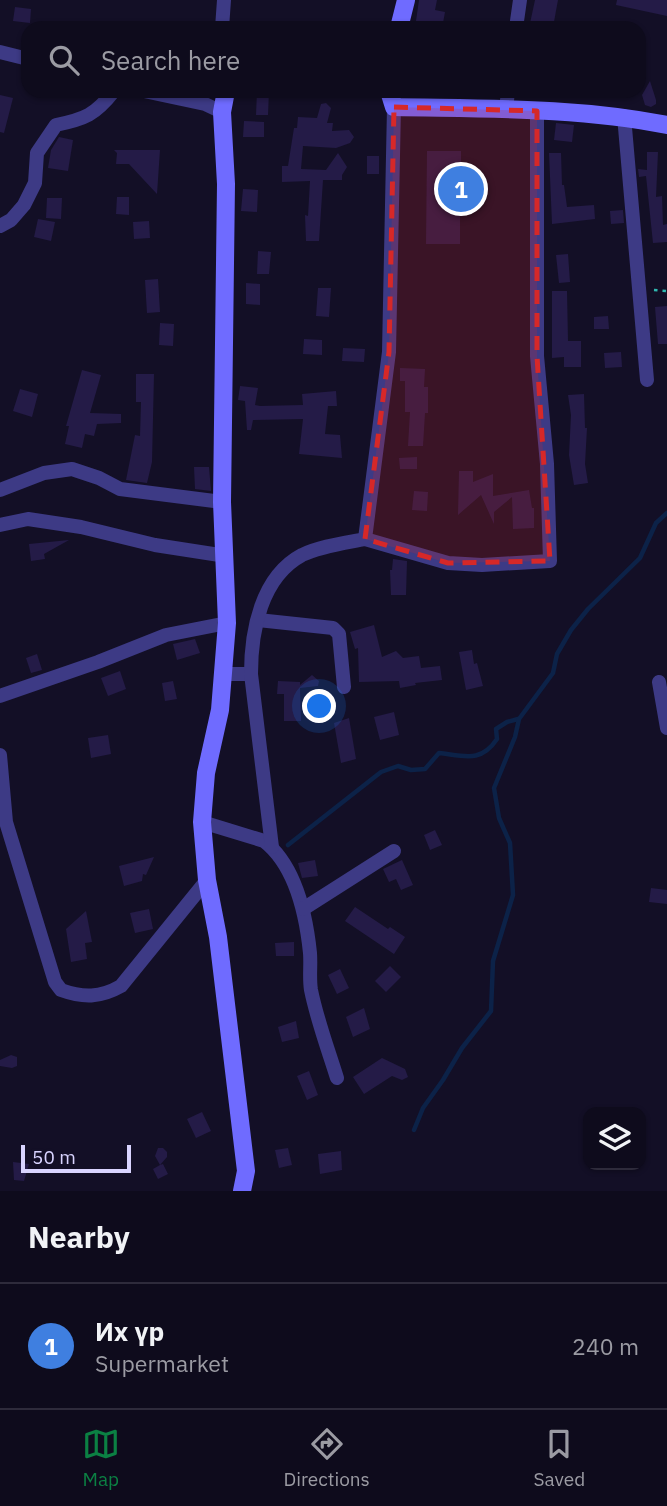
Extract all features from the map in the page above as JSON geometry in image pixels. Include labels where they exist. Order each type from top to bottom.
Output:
[{"type":"street","points":[[222,21],[224,0]]},
{"type":"street","points":[[401,21],[406,0]]},
{"type":"street","points":[[517,21],[520,0]]},
{"type":"street","points":[[0,52],[21,57]]},
{"type":"street","points":[[0,226],[11,220],[24,205],[34,183],[37,153],[56,125],[80,120],[94,113],[108,98]]},
{"type":"street","points":[[177,98],[205,104],[222,112]]},
{"type":"street","points":[[224,98],[222,112],[226,184],[222,502],[227,623],[220,710],[206,774],[202,822],[207,880],[218,937],[246,1171],[244,1190]]},
{"type":"street","points":[[506,110],[507,98]]},
{"type":"street","points":[[365,539],[389,352],[391,99],[506,110],[565,110],[624,116],[667,125]]},
{"type":"street","points":[[272,847],[251,674],[258,620],[267,590],[278,572],[304,554],[365,539],[448,563],[482,565],[550,561],[547,464],[537,356],[537,111]]},
{"type":"street","points":[[624,116],[647,380]]},
{"type":"street","points":[[0,489],[44,473],[72,469],[120,489],[222,502]]},
{"type":"street","points":[[0,525],[28,519],[81,527],[155,545],[226,556]]},
{"type":"street","points":[[258,620],[333,628],[339,634],[344,687]]},
{"type":"street","points":[[0,696],[166,635],[227,623]]},
{"type":"street","points":[[223,674],[251,674]]},
{"type":"street","points":[[659,682],[667,728]]},
{"type":"street","points":[[0,755],[6,822],[55,982],[61,990],[88,997],[108,993],[121,986],[207,880]]},
{"type":"street","points":[[202,822],[264,841],[272,847],[298,890],[310,953],[312,994],[337,1078]]},
{"type":"street","points":[[303,909],[394,851]]},
{"type":"highlighted area","points":[[394,107],[537,111],[537,356],[550,561],[448,563],[365,539],[389,352]]},
{"type":"building","points":[[419,0],[437,0],[435,10],[445,12],[443,21],[416,21]]},
{"type":"building","points":[[535,0],[558,0],[554,21],[530,21]]},
{"type":"building","points":[[617,0],[667,0],[667,16],[616,5]]},
{"type":"building","points":[[15,7],[31,9],[30,21],[13,21]]},
{"type":"building","points":[[650,81],[656,100],[656,104],[651,107],[645,105],[643,98],[646,98],[646,88]]},
{"type":"building","points":[[0,95],[13,98],[4,133],[0,132]]},
{"type":"building","points":[[257,98],[269,98],[268,115],[256,115]]},
{"type":"building","points":[[326,103],[331,108],[327,123],[333,123],[332,131],[349,130],[354,137],[350,143],[336,148],[303,146],[301,169],[326,170],[338,153],[347,167],[342,180],[323,180],[319,241],[306,241],[305,215],[308,216],[310,181],[282,182],[282,166],[288,166],[298,117],[317,118],[321,104]]},
{"type":"building","points":[[244,121],[264,122],[264,137],[243,137]]},
{"type":"building","points":[[556,123],[574,125],[572,142],[554,140]]},
{"type":"building","points":[[59,137],[73,140],[68,171],[48,168],[51,150]]},
{"type":"building","points":[[114,150],[160,150],[157,194],[129,164],[116,164],[117,153]]},
{"type":"building","points":[[427,151],[461,151],[461,183],[470,183],[470,209],[460,209],[460,244],[426,244]]},
{"type":"building","points":[[647,152],[658,152],[656,197],[662,196],[663,225],[667,224],[667,242],[653,243],[646,176],[639,177],[638,169],[647,170]]},
{"type":"building","points":[[549,153],[561,153],[562,185],[567,207],[594,205],[595,219],[552,224]]},
{"type":"building","points":[[367,156],[379,156],[379,174],[367,174]]},
{"type":"building","points":[[243,189],[258,190],[257,212],[241,211]]},
{"type":"building","points":[[117,197],[129,197],[129,215],[116,214]]},
{"type":"building","points":[[47,198],[62,198],[61,219],[46,218]]},
{"type":"building","points":[[623,210],[624,223],[611,224],[610,211]]},
{"type":"building","points":[[38,219],[55,222],[51,241],[34,237]]},
{"type":"building","points":[[149,221],[150,238],[134,239],[133,222]]},
{"type":"building","points":[[258,251],[271,252],[269,274],[257,274]]},
{"type":"building","points":[[568,254],[570,282],[559,283],[556,255]]},
{"type":"building","points":[[158,279],[160,312],[147,313],[145,280]]},
{"type":"building","points":[[246,283],[260,284],[260,305],[246,304]]},
{"type":"building","points":[[318,288],[331,288],[329,317],[316,316]]},
{"type":"building","points":[[552,291],[567,291],[568,341],[581,341],[581,367],[564,367],[564,357],[552,358]]},
{"type":"building","points":[[667,306],[667,344],[658,344],[655,307]]},
{"type":"building","points":[[608,316],[609,329],[594,329],[594,317]]},
{"type":"building","points":[[160,323],[174,324],[173,346],[159,345]]},
{"type":"building","points":[[304,339],[322,340],[322,355],[303,354]]},
{"type":"building","points":[[343,348],[365,349],[364,362],[342,361]]},
{"type":"building","points":[[621,352],[622,367],[605,368],[604,353]]},
{"type":"building","points":[[400,368],[425,369],[424,387],[428,387],[428,413],[425,413],[423,446],[408,446],[410,412],[405,412],[405,381],[400,381]]},
{"type":"building","points":[[82,370],[101,375],[90,413],[121,414],[121,423],[97,424],[94,436],[85,434],[82,448],[65,444],[69,426],[66,426]]},
{"type":"building","points":[[136,374],[154,374],[152,462],[147,483],[126,480],[135,435],[140,436],[141,402],[136,402]]},
{"type":"building","points":[[240,386],[258,388],[255,405],[260,406],[303,405],[302,394],[336,391],[337,406],[328,406],[325,434],[340,435],[342,458],[299,454],[303,419],[253,420],[251,430],[247,430],[245,401],[238,400]]},
{"type":"building","points":[[20,389],[38,394],[32,417],[13,411]]},
{"type":"building","points":[[584,394],[587,428],[585,464],[588,483],[574,485],[569,455],[571,415],[568,395]]},
{"type":"building","points":[[417,457],[417,469],[400,469],[399,458]]},
{"type":"building","points":[[194,467],[209,467],[211,491],[195,489]]},
{"type":"building","points":[[459,471],[473,471],[473,482],[493,474],[493,496],[529,490],[534,508],[534,528],[513,529],[512,497],[494,512],[494,524],[481,495],[458,515]]},
{"type":"building","points":[[414,491],[428,492],[427,511],[412,510]]},
{"type":"building","points":[[69,540],[44,554],[45,559],[31,561],[29,544]]},
{"type":"building","points":[[393,559],[407,561],[406,595],[391,595],[390,570]]},
{"type":"building","points":[[374,625],[382,657],[396,651],[403,658],[419,656],[421,668],[440,666],[442,680],[415,683],[416,685],[400,688],[399,681],[359,682],[358,648],[355,649],[350,632]]},
{"type":"building","points":[[195,639],[200,653],[177,660],[173,644]]},
{"type":"building","points":[[472,650],[474,664],[477,663],[483,686],[466,690],[459,652]]},
{"type":"building","points":[[37,654],[42,670],[31,673],[26,658]]},
{"type":"building","points":[[120,671],[126,689],[108,696],[101,678]]},
{"type":"building","points":[[312,675],[319,681],[318,686],[300,688],[301,721],[284,721],[284,694],[277,694],[278,681],[300,682],[300,685]]},
{"type":"building","points":[[173,681],[177,699],[165,701],[162,683]]},
{"type":"building","points":[[394,712],[399,735],[380,740],[374,717]]},
{"type":"building","points":[[349,718],[356,759],[341,763],[334,723]]},
{"type":"building","points":[[108,735],[111,754],[91,758],[88,738]]},
{"type":"building","points":[[435,830],[442,845],[430,850],[424,835]]},
{"type":"building","points":[[154,857],[146,875],[143,874],[142,881],[124,886],[119,866]]},
{"type":"building","points":[[315,860],[318,876],[302,878],[298,863]]},
{"type":"building","points":[[402,860],[413,885],[401,890],[396,879],[389,882],[383,869]]},
{"type":"building","points":[[651,888],[667,890],[667,904],[649,902]]},
{"type":"building","points":[[355,907],[405,937],[394,954],[345,921]]},
{"type":"building","points":[[149,909],[153,929],[135,933],[130,913]]},
{"type":"building","points":[[86,911],[92,942],[85,943],[87,959],[71,962],[66,929]]},
{"type":"building","points":[[294,942],[294,956],[276,956],[275,943]]},
{"type":"building","points":[[390,966],[401,977],[386,992],[375,981]]},
{"type":"building","points":[[340,969],[349,988],[337,994],[328,975]]},
{"type":"building","points":[[364,1008],[370,1029],[353,1037],[346,1017]]},
{"type":"building","points":[[296,1021],[299,1038],[282,1042],[278,1027]]},
{"type":"building","points":[[11,1055],[17,1057],[17,1066],[0,1066],[0,1060]]},
{"type":"building","points":[[382,1058],[405,1069],[408,1077],[402,1080],[392,1076],[364,1094],[353,1077]]},
{"type":"building","points":[[309,1071],[318,1095],[307,1100],[297,1076]]},
{"type":"building","points":[[202,1112],[211,1131],[196,1138],[187,1119]]},
{"type":"building","points":[[158,1148],[167,1152],[167,1157],[160,1165],[155,1156]]},
{"type":"building","points":[[288,1148],[292,1165],[279,1168],[275,1150]]},
{"type":"building","points":[[341,1151],[342,1170],[320,1174],[318,1154]]},
{"type":"building","points":[[13,1162],[29,1164],[24,1181],[14,1180]]},
{"type":"building","points":[[163,1164],[168,1174],[158,1179],[153,1169]]},
{"type":"waterway","points":[[414,1130],[423,1108],[462,1048],[491,1011],[493,961],[513,895],[510,843],[499,818],[494,788],[515,737],[519,719],[553,673],[557,654],[571,630],[588,609],[640,558],[656,523],[667,513]]},
{"type":"waterway","points":[[288,845],[381,772],[398,766],[411,770],[425,769],[439,753],[478,755],[491,747],[497,739],[496,729],[518,719]]},
{"type":"place","name":"Их үр","points":[[461,189]]}]
